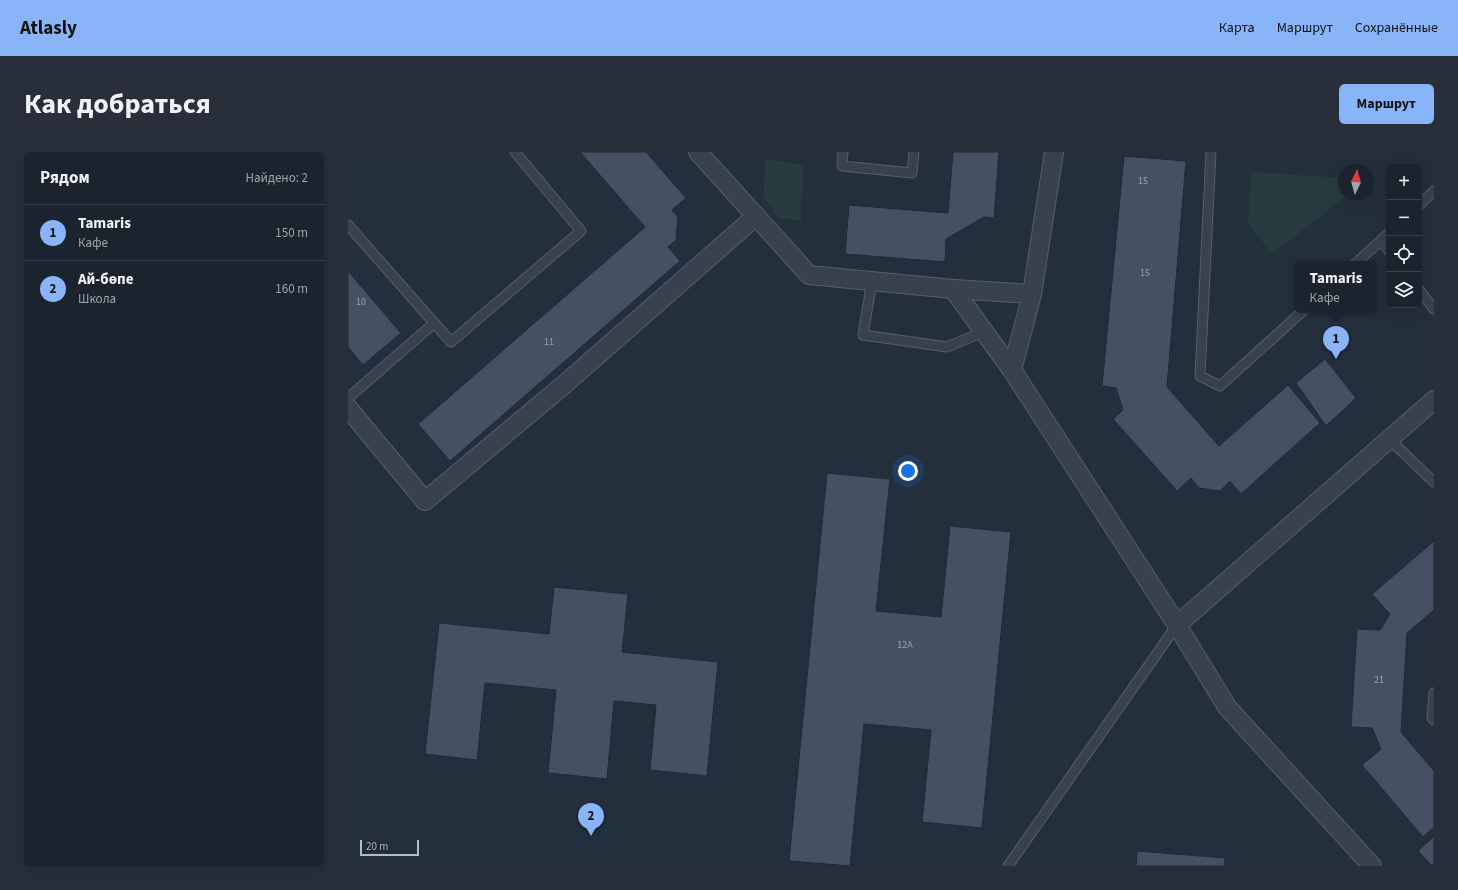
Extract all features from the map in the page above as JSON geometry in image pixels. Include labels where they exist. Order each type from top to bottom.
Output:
[{"type":"street","points":[[1012,370],[1032,294],[1054,152]]},
{"type":"street","points":[[704,154],[756,216],[809,275],[953,289],[1032,294]]},
{"type":"street","points":[[348,408],[425,501],[566,383],[756,216]]},
{"type":"street","points":[[953,289],[1012,370],[1177,625],[1227,707],[1372,866]]},
{"type":"street","points":[[1177,625],[1434,400]]},
{"type":"lane","points":[[348,225],[450,342],[581,231],[515,152]]},
{"type":"lane","points":[[844,152],[842,166],[912,173],[914,152]]},
{"type":"lane","points":[[1210,152],[1200,376],[1220,386],[1301,313]]},
{"type":"lane","points":[[1422,202],[1434,191]]},
{"type":"lane","points":[[1358,261],[1386,236]]},
{"type":"lane","points":[[1381,240],[1386,246]]},
{"type":"lane","points":[[872,281],[863,334],[947,347],[983,332]]},
{"type":"lane","points":[[1422,294],[1434,309]]},
{"type":"lane","points":[[348,398],[433,324]]},
{"type":"lane","points":[[1389,439],[1434,482]]},
{"type":"lane","points":[[1008,866],[1177,625]]},
{"type":"lane","points":[[1434,694],[1432,718],[1434,720]]},
{"type":"green space","points":[[766,159],[803,165],[801,221],[779,218],[763,197]]},
{"type":"green space","points":[[1251,172],[1338,178],[1338,200],[1341,200],[1272,254],[1248,223]]},
{"type":"building","points":[[580,152],[646,152],[686,198],[672,210],[678,217],[676,240],[668,247],[680,261],[450,461],[418,424],[645,227]]},
{"type":"building","points":[[953,152],[999,152],[994,218],[984,217],[946,239],[945,262],[845,254],[849,205],[948,213]]},
{"type":"building","points":[[1124,156],[1186,161],[1167,387],[1219,446],[1288,385],[1320,423],[1241,494],[1230,481],[1220,491],[1199,488],[1191,478],[1177,491],[1113,419],[1123,410],[1116,388],[1102,386]]},
{"type":"building","points":[[348,271],[401,333],[363,365],[348,347]]},
{"type":"building","points":[[1325,359],[1356,398],[1326,426],[1296,383]]},
{"type":"building","points":[[827,473],[890,479],[876,611],[941,617],[950,526],[1011,532],[982,828],[922,822],[931,730],[864,724],[850,866],[789,861]]},
{"type":"building","points":[[1434,541],[1434,610],[1407,633],[1401,732],[1434,771],[1434,827],[1423,837],[1362,765],[1381,749],[1372,728],[1351,727],[1357,629],[1380,630],[1390,614],[1372,594]]},
{"type":"building","points":[[554,587],[628,594],[622,652],[718,662],[707,776],[650,770],[656,705],[614,701],[607,779],[548,773],[556,690],[485,683],[477,760],[425,754],[439,623],[549,634]]},
{"type":"building","points":[[1434,836],[1434,866],[1432,866],[1418,851]]},
{"type":"building","points":[[1137,851],[1225,858],[1224,866],[1136,866]]},
{"type":"place","name":"Tamaris","points":[[1336,359]]},
{"type":"place","name":"Ай-бөпе","points":[[591,836]]}]
